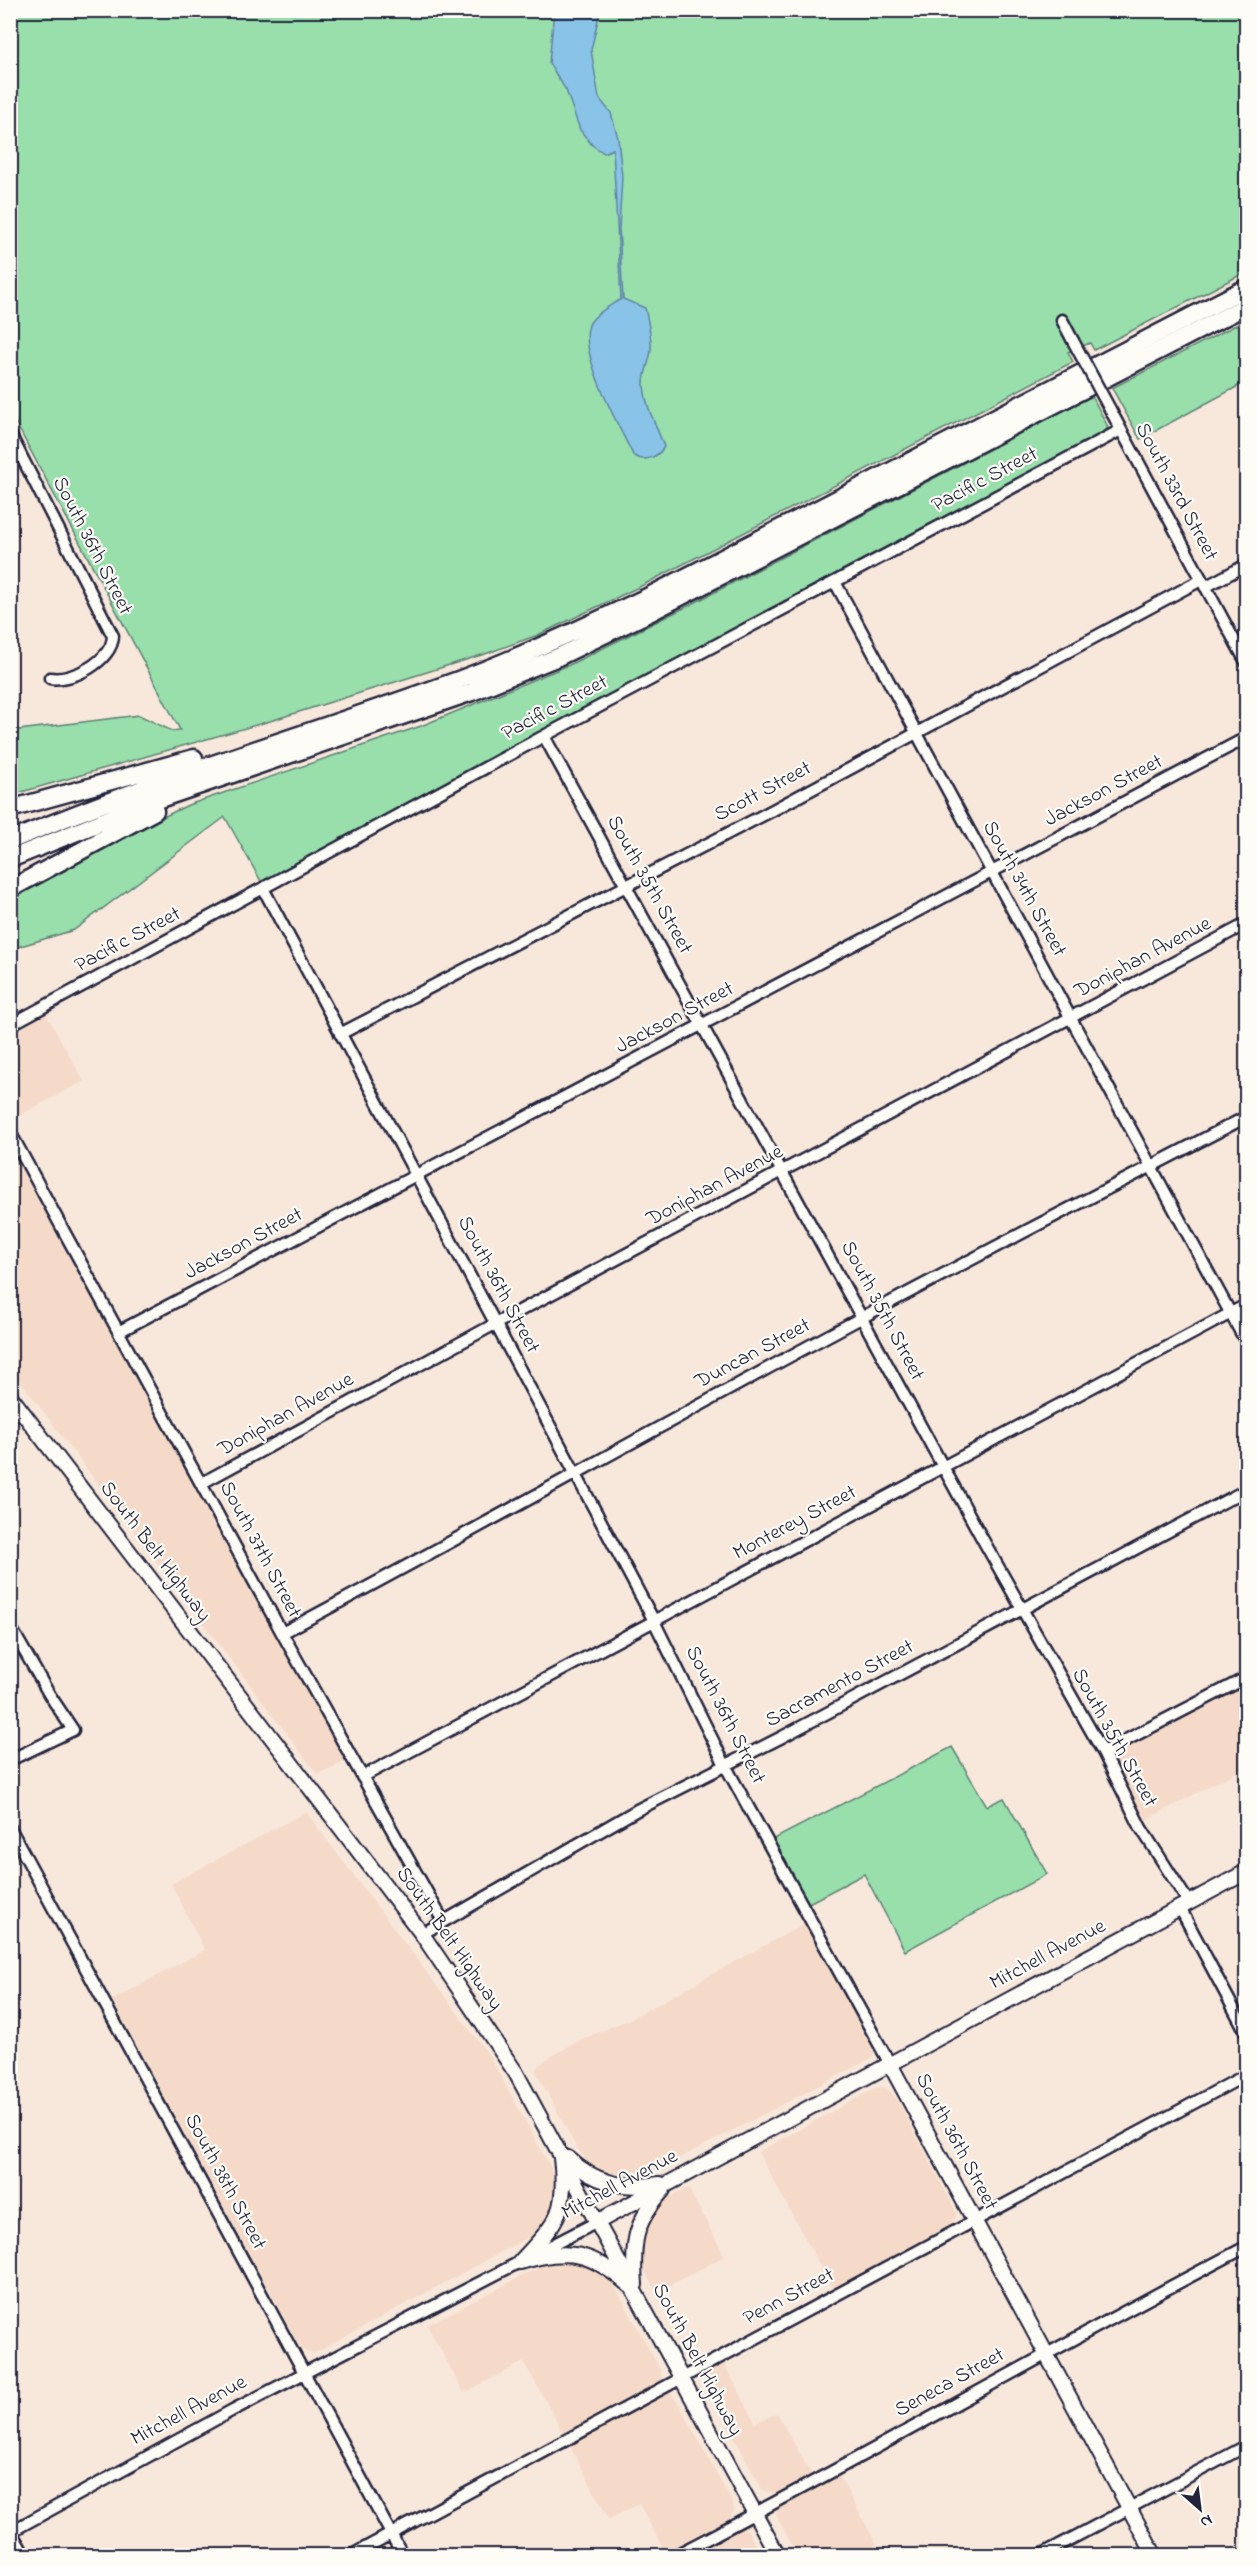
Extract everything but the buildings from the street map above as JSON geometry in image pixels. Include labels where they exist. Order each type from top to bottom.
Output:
[{"type":"highway","points":[[10,841],[143,787],[459,680],[585,627],[1246,288]]},
{"type":"highway","points":[[10,859],[138,807],[239,770],[472,692],[558,657],[655,610],[1246,306]]},
{"type":"highway","points":[[10,808],[232,746],[288,737]]},
{"type":"highway","points":[[10,889],[115,830],[239,770]]},
{"type":"main road","name":"South Belt Highway","points":[[10,1396],[422,1934],[516,2073],[636,2290],[778,2556]]},
{"type":"main road","name":"Mitchell Avenue","points":[[598,2221],[1246,1872]]},
{"type":"main road","name":"South 36th Street","points":[[890,2064],[1155,2556]]},
{"type":"main road","points":[[560,2150],[587,2174],[602,2182],[620,2186],[670,2182]]},
{"type":"main road","points":[[520,2262],[550,2229],[561,2211],[564,2194],[560,2150]]},
{"type":"main road","points":[[636,2290],[634,2241],[638,2227],[644,2213],[670,2182]]},
{"type":"main road","points":[[520,2262],[548,2254],[579,2254],[607,2266],[636,2290]]},
{"type":"street","name":"South 33rd Street","points":[[1062,320],[1246,662]]},
{"type":"street","name":"Pacific Street","points":[[10,1025],[264,890],[544,736],[1121,430]]},
{"type":"street","name":"South 36th Street","points":[[10,434],[113,636],[107,654],[90,666],[60,680],[50,678]]},
{"type":"street","name":"Scott Street","points":[[340,1034],[626,884],[775,809],[915,733],[1203,583],[1246,565]]},
{"type":"street","name":"South 34th Street","points":[[835,582],[915,733],[1153,1166],[1246,1342]]},
{"type":"street","name":"South 35th Street","points":[[544,736],[1022,1610],[1103,1752],[1141,1828],[1185,1906],[1246,2032]]},
{"type":"street","name":"Jackson Street","points":[[120,1331],[1246,738]]},
{"type":"street","name":"South 36th Street","points":[[264,890],[654,1619],[725,1765],[890,2064]]},
{"type":"street","name":"Doniphan Avenue","points":[[202,1483],[495,1324],[1246,924]]},
{"type":"street","name":"Duncan Street","points":[[282,1633],[463,1537],[574,1473],[863,1317],[1246,1117]]},
{"type":"street","name":"South 37th Street","points":[[10,1132],[282,1633],[443,1921]]},
{"type":"street","name":"Monterey Street","points":[[362,1777],[579,1663],[654,1619],[1246,1305]]},
{"type":"street","name":"Sacramento Street","points":[[422,1934],[637,1810],[1022,1610],[1246,1490]]},
{"type":"street","points":[[10,1626],[49,1694],[73,1730],[10,1760]]},
{"type":"street","points":[[1103,1752],[1246,1678]]},
{"type":"street","name":"South 38th Street","points":[[10,1828],[307,2373],[403,2556]]},
{"type":"street","name":"Penn Street","points":[[350,2556],[1246,2075]]},
{"type":"street","name":"Mitchell Avenue","points":[[11,2531],[598,2221]]},
{"type":"street","name":"Seneca Street","points":[[674,2556],[1046,2352],[1246,2247]]},
{"type":"street","points":[[1039,2556],[1246,2446]]},
{"type":"street","points":[[11,2531],[25,2556]]},
{"type":"shaded area","points":[[46,1014],[84,1081],[11,1120],[11,1033]]},
{"type":"shaded area","points":[[10,1149],[345,1761],[318,1775],[11,1369]]},
{"type":"shaded area","points":[[1246,1684],[1246,1767],[1144,1821],[1112,1765],[1113,1756]]},
{"type":"shaded area","points":[[306,1812],[489,2055],[551,2168],[557,2193],[550,2217],[531,2236],[313,2354],[302,2350],[295,2338],[112,2000],[205,1950],[171,1884]]},
{"type":"shaded area","points":[[806,1923],[874,2053],[872,2058],[645,2176],[619,2180],[593,2169],[575,2145],[535,2070],[545,2060],[580,2040],[630,2019]]},
{"type":"shaded area","points":[[887,2088],[898,2101],[957,2213],[956,2218],[947,2228],[833,2290],[758,2152],[873,2089]]},
{"type":"shaded area","points":[[688,2188],[725,2256],[656,2293],[640,2262],[638,2250],[644,2224],[667,2199]]},
{"type":"shaded area","points":[[576,2258],[602,2270],[611,2279],[661,2371],[662,2378],[657,2385],[564,2435],[524,2362],[464,2393],[427,2325],[545,2264]]},
{"type":"shaded area","points":[[723,2362],[756,2423],[777,2413],[812,2475],[777,2493],[763,2491],[705,2383],[705,2377],[709,2371]]},
{"type":"shaded area","points":[[670,2393],[679,2404],[733,2504],[734,2511],[730,2518],[665,2552],[639,2504],[609,2519],[569,2445]]},
{"type":"shaded area","points":[[839,2475],[877,2545],[868,2550],[870,2555],[797,2555],[776,2515],[776,2509]]},
{"type":"shaded area","points":[[743,2528],[748,2531],[761,2555],[684,2556],[735,2529]]},
{"type":"green space","points":[[11,11],[1246,11],[1246,272],[1094,350],[1090,343],[1068,352],[1073,362],[643,585],[538,635],[488,653],[270,721],[11,795],[11,731],[139,715],[172,731],[180,730],[11,414]]},
{"type":"green space","points":[[1246,320],[1246,382],[1140,439],[1112,388]]},
{"type":"green space","points":[[1092,396],[1108,427],[1105,432],[262,883],[225,817],[74,930],[11,949],[11,899],[103,846],[188,805],[421,726],[569,665],[692,604]]},
{"type":"green space","points":[[952,1747],[987,1806],[1004,1798],[1047,1874],[905,1951],[864,1874],[807,1904],[772,1840]]},
{"type":"water","points":[[554,11],[600,11],[591,50],[599,98],[611,113],[618,138],[622,177],[619,228],[623,299],[645,308],[651,345],[645,377],[645,394],[664,447],[650,458],[641,459],[633,455],[610,409],[589,353],[587,338],[591,321],[621,299],[613,149],[604,153],[592,145],[580,130],[566,90],[549,63]]}]
